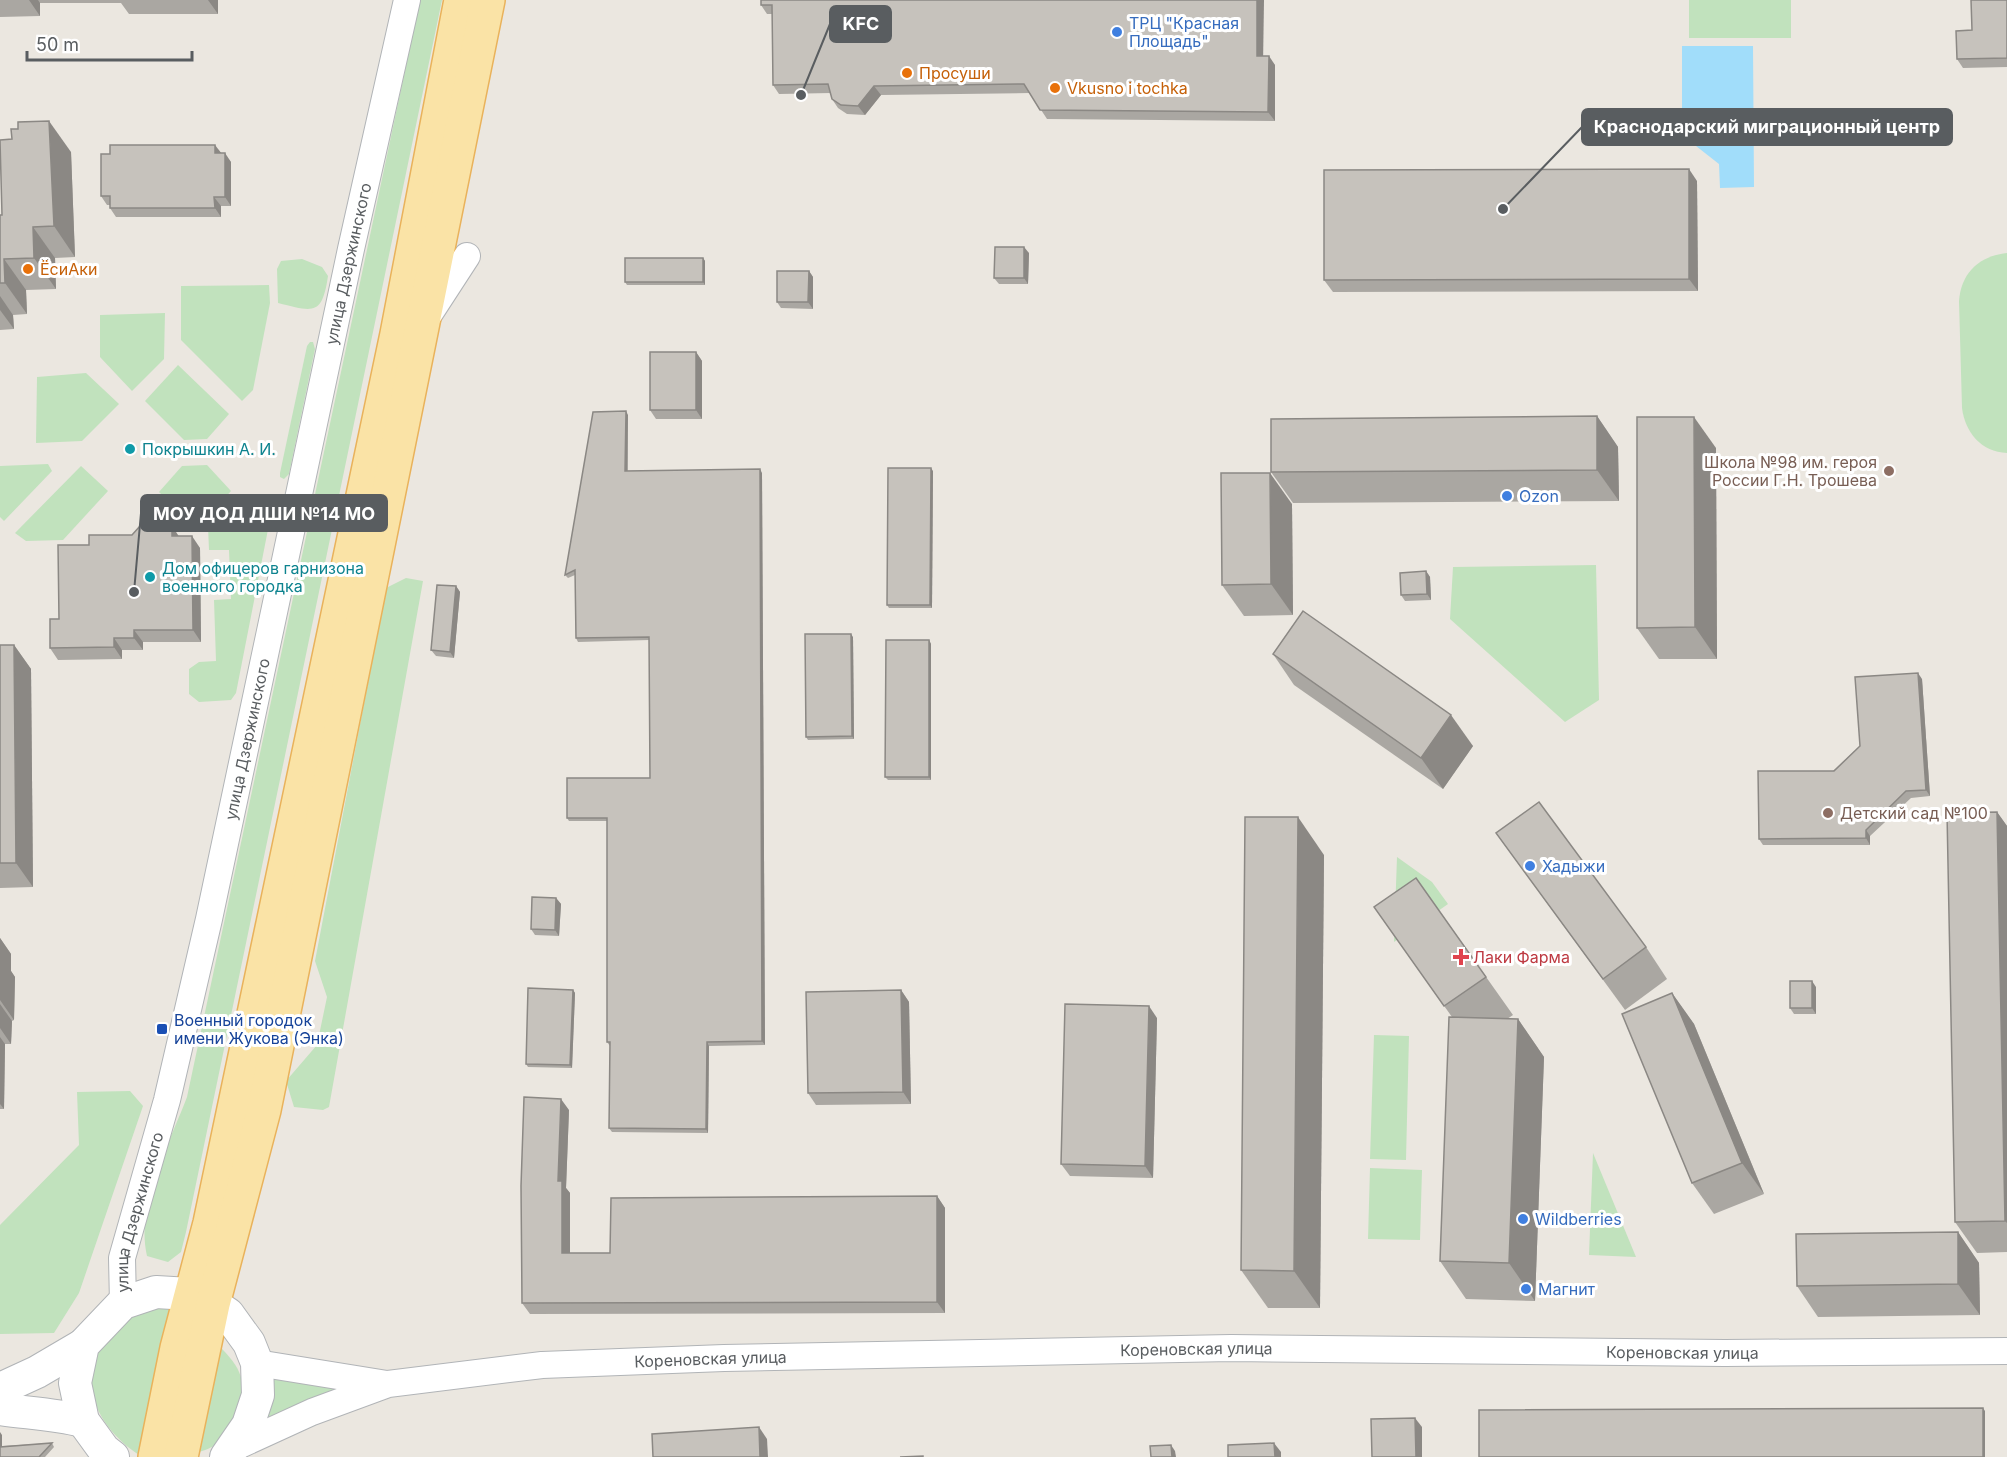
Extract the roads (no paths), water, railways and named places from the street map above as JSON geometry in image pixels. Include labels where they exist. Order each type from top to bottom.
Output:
[{"type":"main road","points":[[181,1457],[210,1223],[397,334],[461,0]]},
{"type":"main road","points":[[155,1457],[171,1375],[202,1299],[268,1089],[488,0]]},
{"type":"street","name":"улица Дзержинского","points":[[83,1345],[123,1303],[122,1258],[167,1100],[209,919],[348,260],[407,0]]},
{"type":"street","points":[[423,324],[467,256]]},
{"type":"street","points":[[123,1303],[156,1292],[202,1299],[240,1327],[257,1364],[258,1395],[248,1425],[224,1455]]},
{"type":"street","points":[[0,1389],[37,1372],[83,1345]]},
{"type":"street","points":[[83,1345],[75,1383],[83,1421],[107,1455]]},
{"type":"street","name":"Кореновская улица","points":[[224,1455],[312,1412],[388,1384],[542,1365],[736,1358],[1231,1348],[1725,1353],[2007,1351]]},
{"type":"street","name":"Кореновская улица","points":[[257,1364],[388,1384]]},
{"type":"street","points":[[0,1409],[30,1414],[54,1414],[83,1421]]},
{"type":"water","points":[[1682,46],[1753,46],[1754,187],[1720,188],[1719,164],[1682,135]]},
{"type":"place","name":"ТРЦ \"Красная Площадь\"","points":[[1117,32]]},
{"type":"place","name":"Просуши","points":[[907,73]]},
{"type":"place","name":"Vkusno i tochka","points":[[1055,88]]},
{"type":"place","name":"KFC","points":[[801,95]]},
{"type":"place","name":"Краснодарский миграционный центр","points":[[1503,209]]},
{"type":"place","name":"ЁсиАки","points":[[28,269]]},
{"type":"place","name":"Покрышкин А. И.","points":[[130,449]]},
{"type":"place","name":"Школа №98 им. героя России Г.Н. Трошева","points":[[1889,471]]},
{"type":"place","name":"Ozon","points":[[1507,496]]},
{"type":"place","name":"Дом офицеров гарнизона военного городка","points":[[150,577]]},
{"type":"place","name":"МОУ ДОД ДШИ №14 МО","points":[[134,592]]},
{"type":"place","name":"Детский сад №100","points":[[1828,813]]},
{"type":"place","name":"Хадыжи","points":[[1530,866]]},
{"type":"place","name":"Лаки Фарма","points":[[1461,957]]},
{"type":"place","name":"Военный городок имени Жукова (Энка)","points":[[162,1029]]},
{"type":"place","name":"Wildberries","points":[[1523,1219]]},
{"type":"place","name":"Магнит","points":[[1526,1289]]}]
